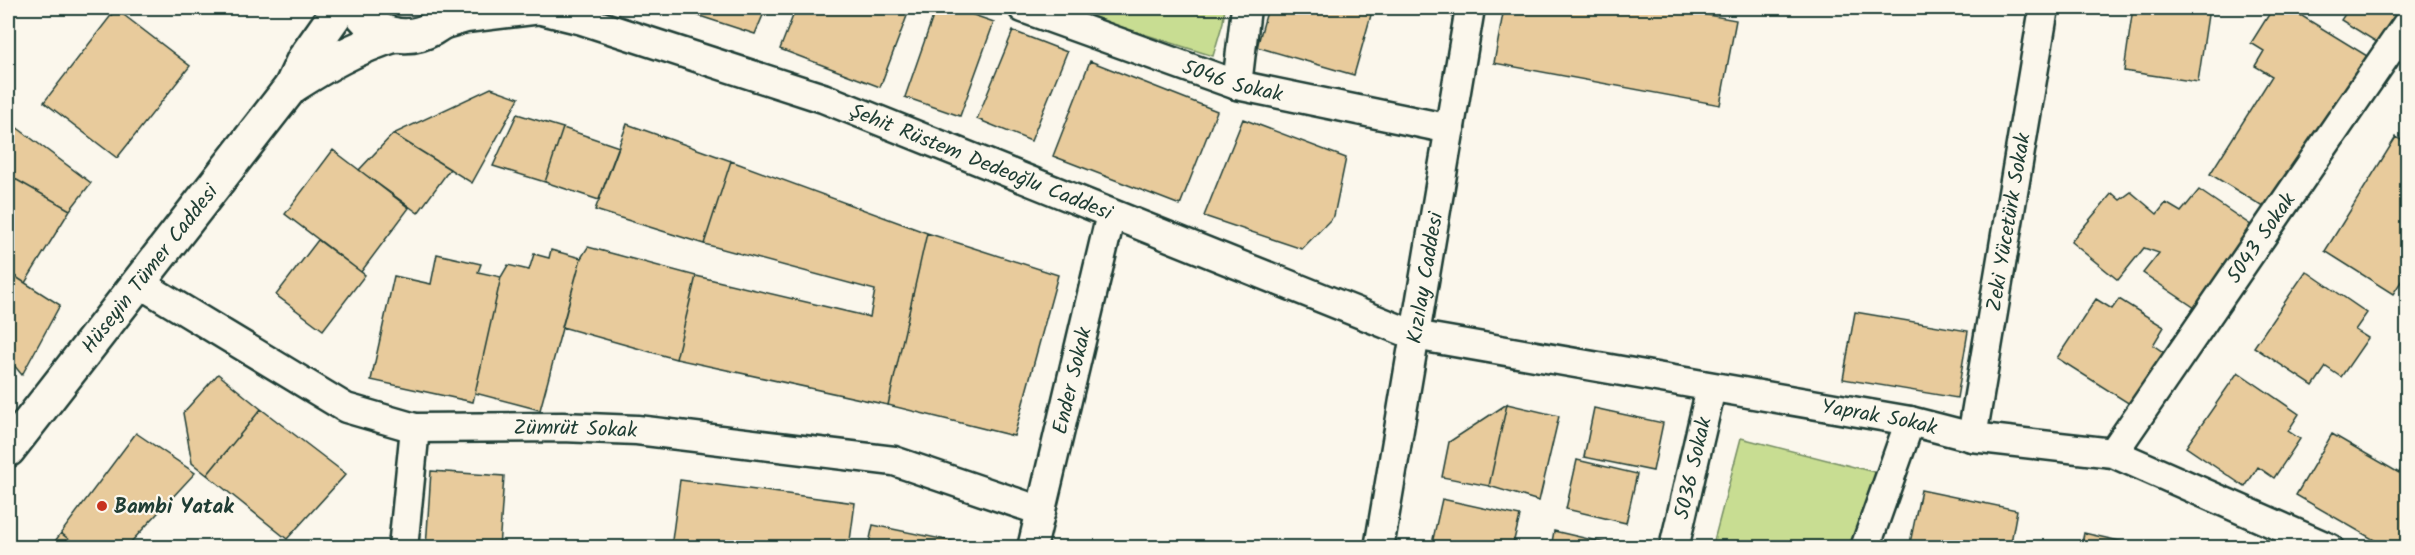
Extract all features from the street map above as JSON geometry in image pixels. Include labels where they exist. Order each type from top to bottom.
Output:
[{"type":"main road","name":"Hüseyin Tümer Caddesi","points":[[8,450],[291,87],[304,59],[340,8]]},
{"type":"main road","points":[[357,8],[363,17],[378,29],[395,35]]},
{"type":"main road","name":"Hüseyin Tümer Caddesi","points":[[291,87],[333,60],[362,45],[395,35],[414,35],[446,17]]},
{"type":"street","name":"Şehit Rüstem Dedeoğlu Caddesi","points":[[446,17],[466,18],[537,8],[582,20],[823,98],[1414,335]]},
{"type":"street","name":"5046 Sokak","points":[[1023,8],[1237,85],[1450,129]]},
{"type":"street","points":[[1237,85],[1246,8]]},
{"type":"street","name":"Kızılay Caddesi","points":[[1379,548],[1470,8]]},
{"type":"street","name":"Zeki Yücetürk Sokak","points":[[1972,436],[2044,8]]},
{"type":"street","name":"5043 Sokak","points":[[2113,453],[2408,23]]},
{"type":"street","name":"Ender Sokak","points":[[1032,548],[1111,213]]},
{"type":"street","name":"Zümrüt Sokak","points":[[139,283],[346,408],[415,428],[561,427],[637,430],[894,461],[1041,511]]},
{"type":"street","name":"Yaprak Sokak","points":[[1414,335],[1910,421],[1972,436],[2113,453],[2329,548]]},
{"type":"street","name":"5036 Sokak","points":[[1674,548],[1711,388]]},
{"type":"street","points":[[1865,548],[1910,421]]},
{"type":"street","points":[[404,548],[415,428]]},
{"type":"green space","points":[[1072,8],[1225,8],[1213,56],[1115,25]]},
{"type":"green space","points":[[1741,438],[1882,474],[1853,547],[1712,548]]},
{"type":"building","points":[[675,8],[766,8],[755,34]]},
{"type":"building","points":[[796,8],[910,8],[880,87],[780,49]]},
{"type":"building","points":[[936,8],[953,8],[994,22],[960,116],[905,97]]},
{"type":"building","points":[[1268,8],[1373,8],[1354,75],[1257,47]]},
{"type":"building","points":[[1504,8],[1669,8],[1736,20],[1720,105],[1494,63]]},
{"type":"building","points":[[2133,8],[2209,8],[2198,82],[2124,71]]},
{"type":"building","points":[[2273,8],[2289,8],[2372,59],[2275,214],[2210,174],[2272,76],[2255,66],[2264,51],[2251,43]]},
{"type":"building","points":[[2349,8],[2408,8],[2383,46],[2341,20]]},
{"type":"building","points":[[116,9],[190,66],[117,158],[44,102]]},
{"type":"building","points":[[1013,31],[1067,52],[1031,141],[977,119]]},
{"type":"building","points":[[1090,61],[1217,111],[1180,205],[1053,156]]},
{"type":"building","points":[[491,88],[519,98],[472,183],[393,134]]},
{"type":"building","points":[[517,114],[563,128],[545,182],[493,166]]},
{"type":"building","points":[[1243,119],[1346,158],[1334,216],[1302,249],[1204,216]]},
{"type":"building","points":[[8,121],[91,183],[70,210],[8,175]]},
{"type":"building","points":[[627,124],[731,161],[704,244],[595,210]]},
{"type":"building","points":[[563,128],[619,147],[599,200],[545,182]]},
{"type":"building","points":[[393,134],[450,169],[418,213],[359,170]]},
{"type":"building","points":[[2396,137],[2408,144],[2408,271],[2393,294],[2325,251]]},
{"type":"building","points":[[333,150],[409,208],[361,272],[285,214]]},
{"type":"building","points":[[731,161],[927,233],[888,405],[676,359],[696,276],[870,317],[875,290],[704,244]]},
{"type":"building","points":[[8,175],[70,210],[25,283],[8,271]]},
{"type":"building","points":[[2199,190],[2258,230],[2198,310],[2143,273],[2159,253],[2144,248],[2118,280],[2071,242],[2112,193],[2120,200],[2131,192],[2157,214],[2166,203],[2181,212]]},
{"type":"building","points":[[927,233],[1058,275],[1014,436],[888,405]]},
{"type":"building","points":[[318,240],[365,275],[323,330],[276,295]]},
{"type":"building","points":[[588,247],[696,276],[676,359],[562,327],[581,258]]},
{"type":"building","points":[[551,250],[581,258],[540,410],[475,393],[501,277],[508,265],[529,270],[534,254],[549,258]]},
{"type":"building","points":[[437,254],[481,264],[478,272],[501,277],[473,402],[371,380],[394,276],[431,284]]},
{"type":"building","points":[[2306,271],[2367,313],[2355,330],[2368,338],[2341,377],[2326,367],[2313,386],[2254,347]]},
{"type":"building","points":[[8,272],[60,305],[22,375],[8,358]]},
{"type":"building","points":[[2096,299],[2112,309],[2119,299],[2164,327],[2153,345],[2166,354],[2133,406],[2057,358]]},
{"type":"building","points":[[1855,312],[1968,331],[1957,398],[1843,379]]},
{"type":"building","points":[[2238,372],[2299,414],[2288,431],[2300,439],[2274,478],[2258,467],[2245,487],[2186,447]]},
{"type":"building","points":[[218,374],[261,409],[207,475],[192,463],[183,413]]},
{"type":"building","points":[[1507,404],[1559,416],[1539,501],[1489,486]]},
{"type":"building","points":[[1507,404],[1489,486],[1442,477],[1449,442]]},
{"type":"building","points":[[1594,408],[1663,423],[1653,471],[1584,457]]},
{"type":"building","points":[[261,409],[346,474],[287,539],[207,475]]},
{"type":"building","points":[[136,433],[195,473],[131,542],[137,548],[80,548],[61,533]]},
{"type":"building","points":[[2332,434],[2399,473],[2408,458],[2408,548],[2388,548],[2296,495]]},
{"type":"building","points":[[1577,460],[1637,474],[1626,523],[1566,509]]},
{"type":"building","points":[[431,471],[504,476],[499,548],[426,548]]},
{"type":"building","points":[[680,480],[855,503],[849,548],[671,548]]},
{"type":"building","points":[[1921,490],[2017,510],[2010,548],[1909,548]]},
{"type":"building","points":[[1442,499],[1520,516],[1512,548],[1431,548]]},
{"type":"building","points":[[873,525],[961,543],[960,548],[868,548]]},
{"type":"building","points":[[1554,531],[1627,548],[1551,548]]},
{"type":"building","points":[[61,533],[80,548],[50,548]]},
{"type":"building","points":[[2084,533],[2150,548],[2081,548]]},
{"type":"place","name":"Bambi Yatak","points":[[102,506]]}]
